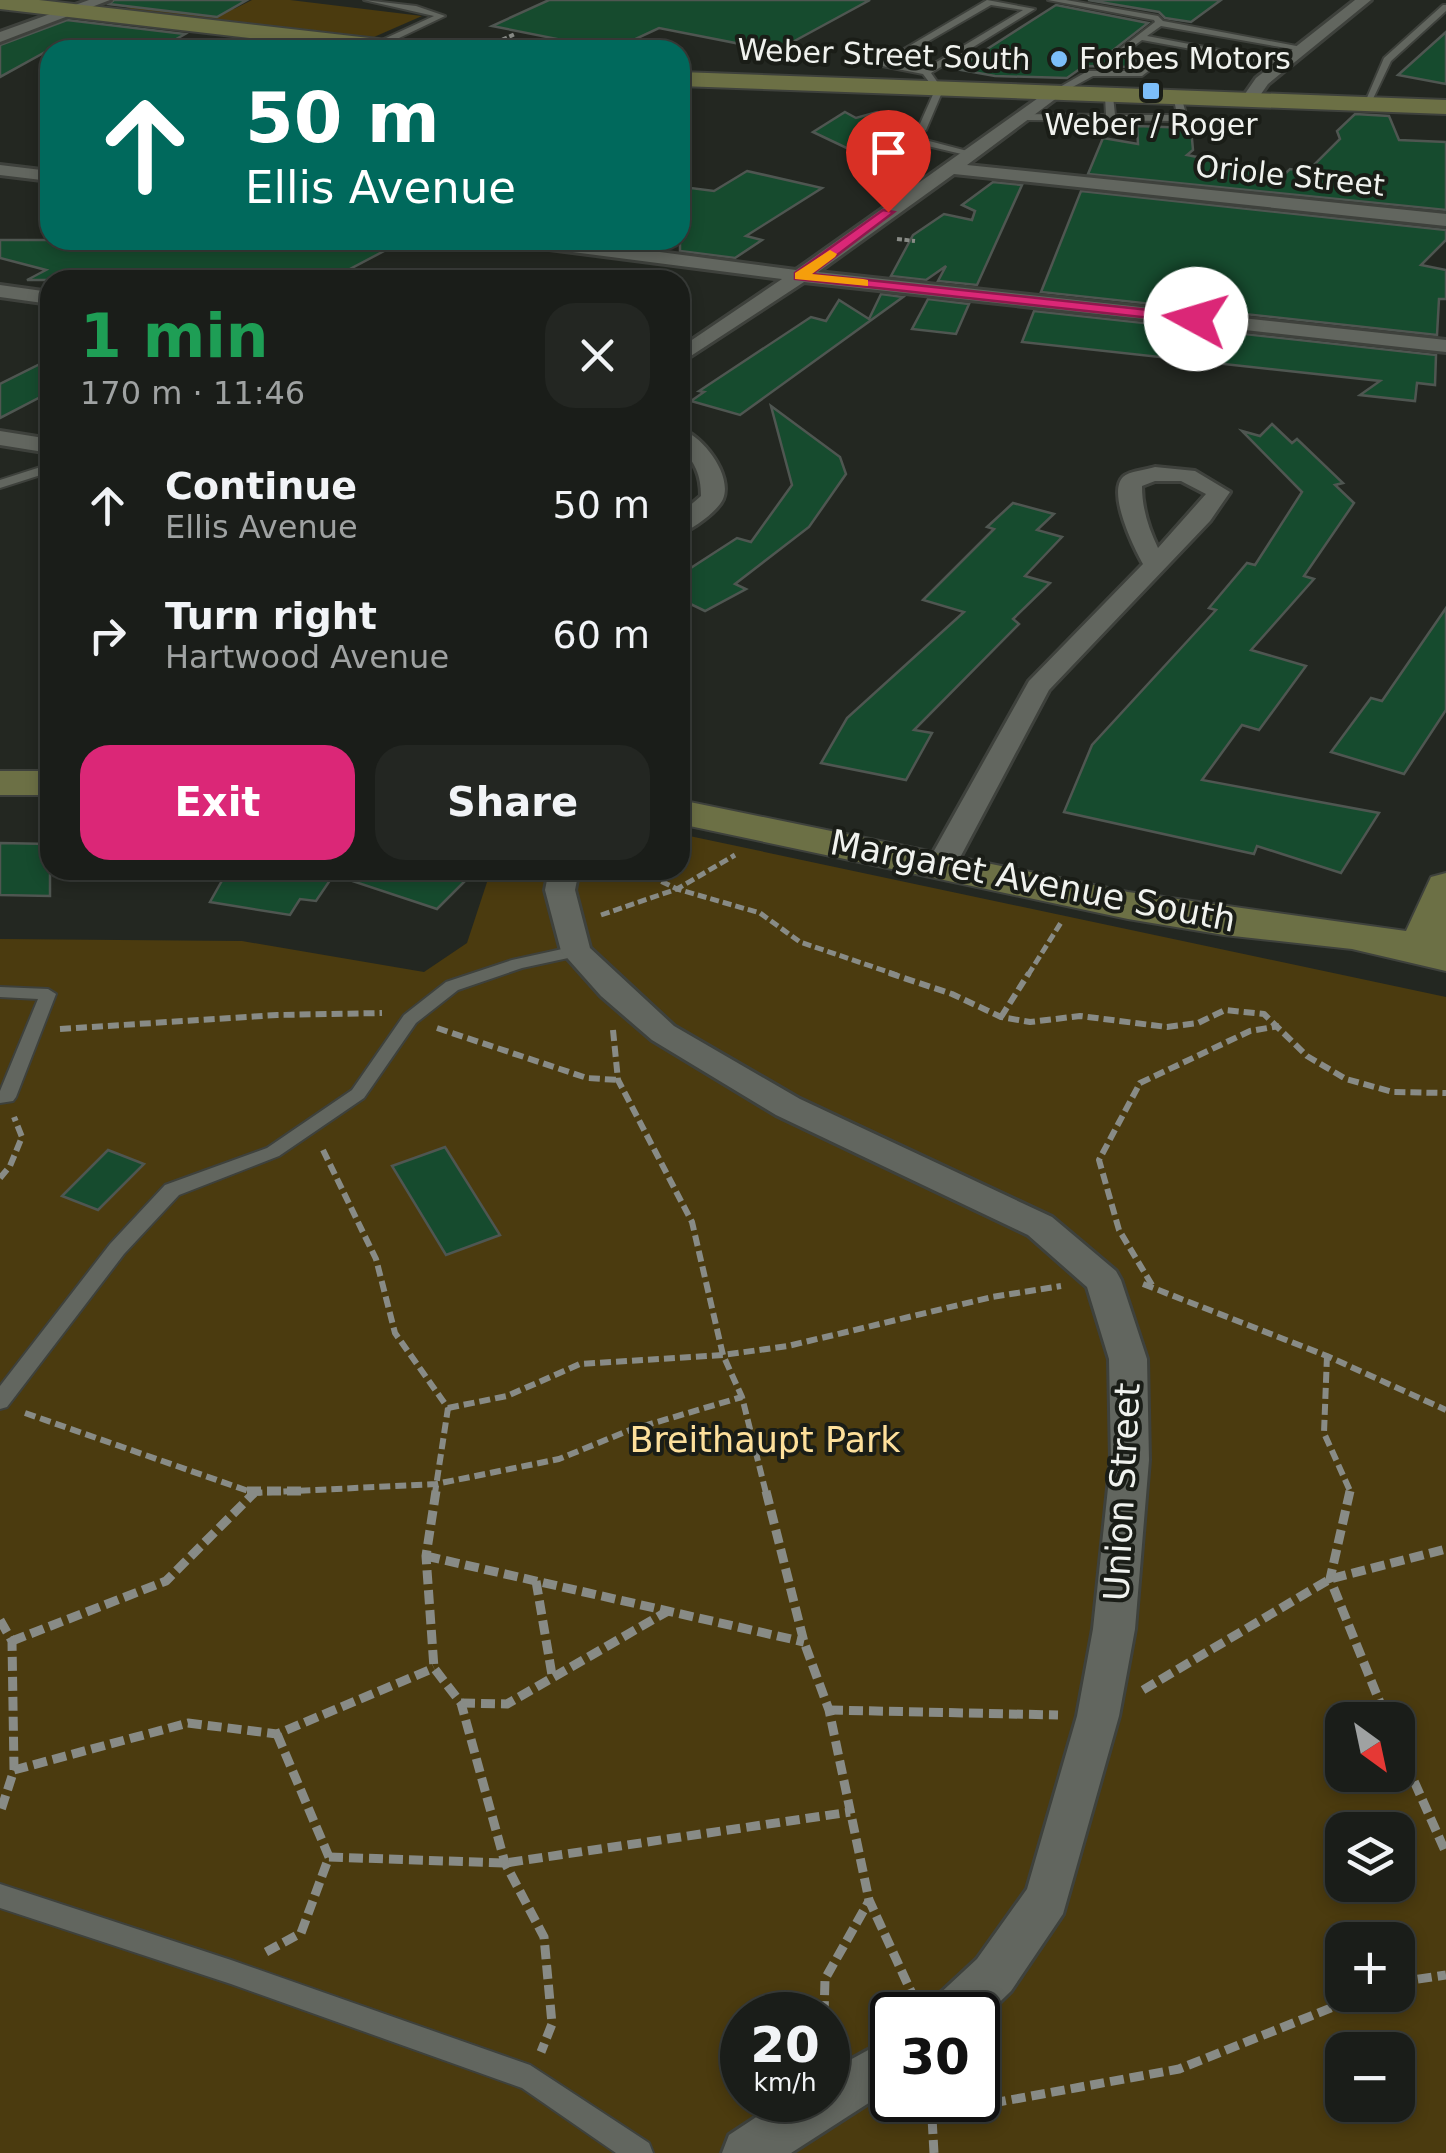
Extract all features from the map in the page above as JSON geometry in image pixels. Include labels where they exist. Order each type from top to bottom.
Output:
[{"type":"main road","points":[[0,2],[326,40]]},
{"type":"main road","name":"Weber Street South","points":[[690,80],[932,81],[1054,94],[1110,107],[1178,99],[1446,107]]},
{"type":"main road","points":[[0,783],[40,784]]},
{"type":"main road","name":"Margaret Avenue South","points":[[690,814],[1196,917],[1311,928],[1434,952]]},
{"type":"main road","points":[[1434,952],[1446,886]]},
{"type":"street","points":[[0,36],[103,0]]},
{"type":"street","points":[[1248,101],[1262,81],[1364,0]]},
{"type":"street","points":[[690,350],[1054,94]]},
{"type":"street","name":"Oriole Street","points":[[949,168],[1446,220]]},
{"type":"street","points":[[0,170],[40,175]]},
{"type":"street","points":[[602,250],[800,276],[1446,346]]},
{"type":"street","points":[[0,291],[40,297]]},
{"type":"street","points":[[0,438],[40,444]]},
{"type":"street","points":[[690,444],[702,454],[713,480],[712,498],[690,517]]},
{"type":"street","points":[[940,866],[1038,687],[1154,563]]},
{"type":"street","points":[[562,880],[560,890],[573,938],[612,989],[663,1033],[788,1107],[1040,1226],[1103,1280]]},
{"type":"street","name":"Union Street","points":[[976,1992],[994,1975],[1047,1899],[1098,1716],[1114,1629],[1130,1460],[1128,1359],[1103,1280]]},
{"type":"street","points":[[747,2153],[790,2122]]},
{"type":"lane","points":[[368,0],[441,16],[389,40]]},
{"type":"lane","points":[[932,81],[881,65],[990,2],[1028,7],[1040,0]]},
{"type":"lane","points":[[1052,0],[1158,18],[1159,24]]},
{"type":"lane","points":[[970,153],[901,137],[923,128],[932,81],[1031,8],[1028,7]]},
{"type":"lane","points":[[1366,104],[1387,60],[1446,7]]},
{"type":"lane","points":[[1054,94],[1090,73],[1139,74],[1160,59],[1120,52],[1159,24],[1303,48]]},
{"type":"lane","points":[[1140,37],[1285,63]]},
{"type":"lane","points":[[1020,117],[1110,107]]},
{"type":"lane","points":[[0,484],[40,471]]},
{"type":"lane","points":[[0,1400],[117,1249],[172,1190],[273,1152],[358,1094],[410,1019],[452,986],[518,964],[573,938]]},
{"type":"lane","points":[[0,992],[48,994],[3,1097]]},
{"type":"lane","points":[[0,1896],[231,1972],[530,2078],[639,2153]]},
{"type":"path","points":[[502,40],[515,34]]},
{"type":"path","points":[[573,938],[677,889],[750,847]]},
{"type":"path","points":[[659,880],[760,913],[800,942],[952,994],[1002,1017],[1030,1022],[1080,1016],[1167,1027],[1198,1022],[1225,1010],[1264,1014],[1307,1056],[1346,1079],[1393,1092],[1446,1093]]},
{"type":"path","points":[[1002,1017],[1062,920]]},
{"type":"path","points":[[612,989],[618,1080],[692,1222],[723,1355],[742,1397],[804,1642],[829,1710],[869,1900],[911,1992]]},
{"type":"path","points":[[34,1030],[371,1011],[410,1019],[587,1078],[618,1080]]},
{"type":"path","points":[[1152,1285],[1119,1230],[1099,1160],[1140,1083],[1250,1030],[1280,1026]]},
{"type":"path","points":[[0,1178],[10,1166],[22,1136],[3,1097]]},
{"type":"path","points":[[312,1126],[376,1259],[395,1333],[448,1408],[426,1556],[434,1668],[461,1703],[505,1863],[544,1937],[552,2024],[530,2078]]},
{"type":"path","points":[[448,1408],[507,1396],[580,1364],[723,1355],[788,1346],[992,1297],[1103,1280],[1152,1285],[1327,1356],[1446,1410]]},
{"type":"path","points":[[1327,1356],[1324,1433],[1352,1494],[1330,1579],[1380,1702]]},
{"type":"path","points":[[18,1411],[254,1492],[436,1484],[559,1459],[630,1430],[742,1397]]},
{"type":"path","points":[[12,1641],[166,1581],[254,1492]]},
{"type":"path","points":[[829,1710],[1098,1716],[1330,1579],[1446,1549]]},
{"type":"path","points":[[426,1556],[804,1642]]},
{"type":"path","points":[[536,1581],[552,1675]]},
{"type":"path","points":[[461,1703],[507,1704],[668,1611]]},
{"type":"path","points":[[0,1620],[12,1641],[14,1770],[0,1813]]},
{"type":"path","points":[[14,1770],[188,1724],[278,1734],[434,1668]]},
{"type":"path","points":[[231,1972],[300,1933],[329,1857],[278,1734]]},
{"type":"path","points":[[1415,1783],[1446,1853]]},
{"type":"path","points":[[329,1857],[505,1863],[850,1812]]},
{"type":"path","points":[[825,1992],[825,1980],[869,1900]]},
{"type":"path","points":[[1415,1980],[1446,1975]]},
{"type":"path","points":[[1000,2102],[1179,2069],[1325,2010]]},
{"type":"path","points":[[933,2122],[934,2153]]},
{"type":"green space","points":[[165,0],[234,9],[252,0],[290,0],[422,16],[374,37],[131,9],[116,3]]},
{"type":"green space","name":"Breithaupt Park","points":[[690,836],[1446,997],[1446,2153],[0,2153],[0,939],[242,941],[424,972],[467,943],[488,880],[690,880]]},
{"type":"building","points":[[114,0],[247,0],[217,17],[109,4]]},
{"type":"building","points":[[549,0],[870,0],[776,51],[659,28],[633,40],[562,40],[492,26]]},
{"type":"building","points":[[1088,0],[1221,0],[1191,22],[1165,18],[1159,12]]},
{"type":"building","points":[[1056,5],[1148,23],[1112,51],[1115,56],[1139,61],[1131,67],[1084,66],[1067,78],[995,76],[956,69]]},
{"type":"building","points":[[67,20],[185,34],[174,40],[40,40],[40,55],[0,77],[0,45]]},
{"type":"building","points":[[1446,32],[1446,84],[1398,75]]},
{"type":"building","points":[[845,112],[856,118],[877,112],[907,126],[897,132],[895,141],[876,162],[813,132]]},
{"type":"building","points":[[1355,114],[1389,116],[1399,140],[1446,142],[1446,210],[1088,174],[1103,138],[1138,144],[1137,126],[1191,128],[1193,150],[1187,155],[1285,174],[1290,169],[1307,172],[1340,139],[1337,131]]},
{"type":"building","points":[[747,171],[822,188],[746,236],[762,240],[735,258],[680,251],[690,250],[690,189],[714,191]]},
{"type":"building","points":[[993,182],[1022,185],[977,285],[938,281],[946,266],[926,280],[891,276],[913,235],[944,214],[972,220],[975,211],[962,205]]},
{"type":"building","points":[[1081,191],[1446,230],[1446,240],[1421,265],[1446,270],[1446,299],[1439,299],[1437,335],[1041,292]]},
{"type":"building","points":[[0,240],[40,240],[40,250],[386,250],[348,270],[46,270],[0,258]]},
{"type":"building","points":[[881,294],[903,297],[740,415],[691,401],[704,392],[699,391],[811,317],[826,321],[839,300],[869,319]]},
{"type":"building","points":[[928,299],[969,304],[956,334],[912,329]]},
{"type":"building","points":[[1034,311],[1436,355],[1435,385],[1417,383],[1415,401],[1360,395],[1380,381],[1022,342]]},
{"type":"building","points":[[40,364],[40,397],[0,418],[0,384]]},
{"type":"building","points":[[771,406],[840,457],[846,474],[809,527],[735,584],[746,589],[705,611],[690,604],[690,569],[737,538],[751,542],[792,485]]},
{"type":"building","points":[[1272,424],[1292,443],[1297,439],[1343,483],[1335,485],[1354,503],[1304,576],[1314,579],[1251,650],[1306,666],[1259,730],[1242,725],[1202,780],[1379,813],[1341,873],[1257,846],[1254,854],[1064,812],[1092,745],[1216,610],[1209,608],[1247,563],[1255,565],[1302,492],[1242,431],[1260,436]]},
{"type":"building","points":[[1013,503],[1054,514],[1037,530],[1062,537],[1025,576],[1050,583],[1013,619],[1019,624],[914,730],[932,733],[906,780],[821,763],[847,718],[964,612],[923,600],[994,529],[987,527]]},
{"type":"building","points":[[1446,608],[1446,710],[1404,774],[1331,752],[1371,698],[1382,701]]},
{"type":"building","points":[[0,843],[40,844],[40,880],[50,880],[50,896],[0,895]]},
{"type":"building","points":[[222,880],[330,880],[316,901],[300,899],[290,915],[210,902]]},
{"type":"building","points":[[349,880],[466,880],[437,909]]},
{"type":"building","points":[[445,1147],[500,1235],[446,1255],[392,1166]]},
{"type":"building","points":[[108,1150],[144,1164],[98,1210],[62,1196]]},
{"type":"slow traffic","points":[[830,254],[800,276],[863,283]]},
{"type":"place","name":"Forbes Motors","points":[[1059,59]]},
{"type":"place","name":"Weber / Roger","points":[[1151,91]]},
{"type":"route","points":[[888,212],[800,276],[1196,319]]}]
